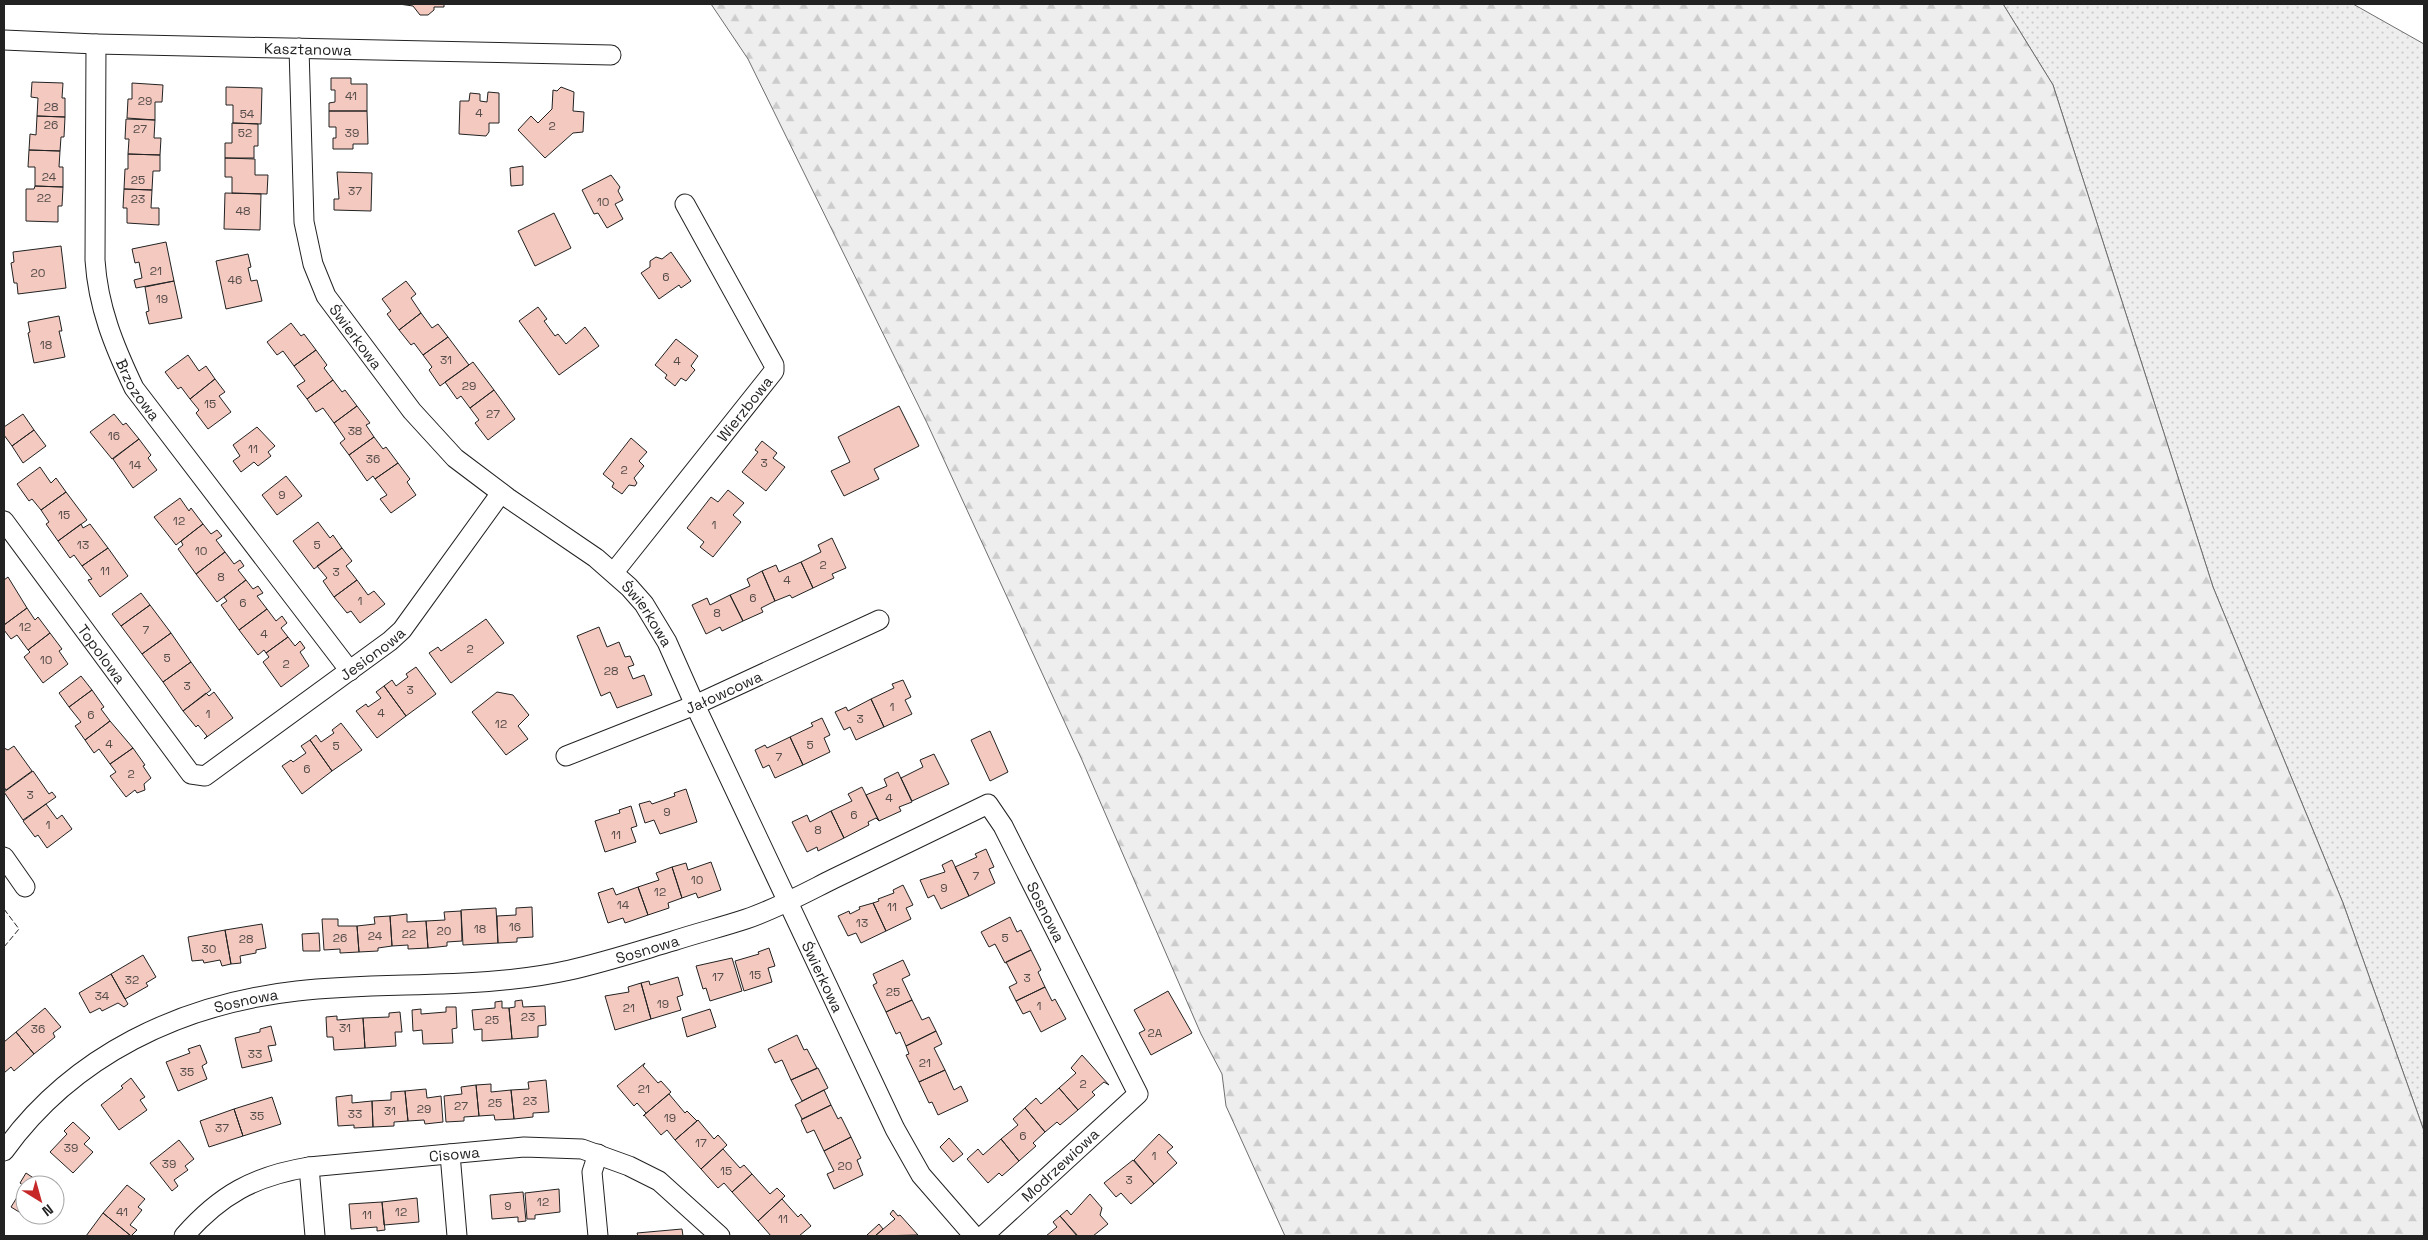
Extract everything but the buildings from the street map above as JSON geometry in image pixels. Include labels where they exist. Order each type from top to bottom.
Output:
[{"type":"street","name":"Kasztanowa","points":[[4,40],[96,44],[611,54]]},
{"type":"street","name":"Brzozowa","points":[[96,44],[95,260],[97,284],[110,334],[134,388],[350,671]]},
{"type":"street","name":"Świerkowa","points":[[299,48],[304,222],[308,245],[319,284],[326,296],[421,422],[455,458],[501,493],[578,545],[614,572],[644,604],[667,642],[895,1129],[922,1175],[974,1236]]},
{"type":"street","name":"Wierzbowa","points":[[614,572],[774,371],[774,365],[685,204]]},
{"type":"street","name":"Jesionowa","points":[[205,776],[350,671],[402,630],[501,493]]},
{"type":"street","name":"Topolowa","points":[[4,521],[191,774],[205,776]]},
{"type":"street","name":"Jałowcowa","points":[[566,756],[695,705],[879,620]]},
{"type":"street","name":"Sosnowa","points":[[4,1151],[34,1113],[60,1089],[101,1058],[153,1028],[201,1010],[296,991],[477,981],[569,970],[747,919],[988,804],[1003,826],[1138,1094]]},
{"type":"street","points":[[4,857],[25,887]]},
{"type":"street","name":"Modrzewiowa","points":[[982,1236],[1138,1094]]},
{"type":"street","name":"Cisowa","points":[[184,1236],[203,1214],[226,1196],[259,1179],[309,1167],[524,1147],[582,1149],[598,1154],[659,1181],[720,1236]]},
{"type":"street","points":[[450,1154],[457,1236]]},
{"type":"street","points":[[598,1154],[592,1172],[598,1236]]},
{"type":"street","points":[[309,1167],[315,1236]]},
{"type":"green space","points":[[711,4],[2003,4],[2053,85],[2213,587],[2343,903],[2424,1131],[2424,1236],[1285,1236],[1226,1106],[1222,1074],[1201,1034],[1082,760],[927,423],[748,59]]},
{"type":"green space","points":[[2003,4],[2353,4],[2424,44],[2424,1131],[2343,903],[2213,587],[2053,85]]},
{"type":"fence","points":[[4,909],[19,929],[4,947]]}]
